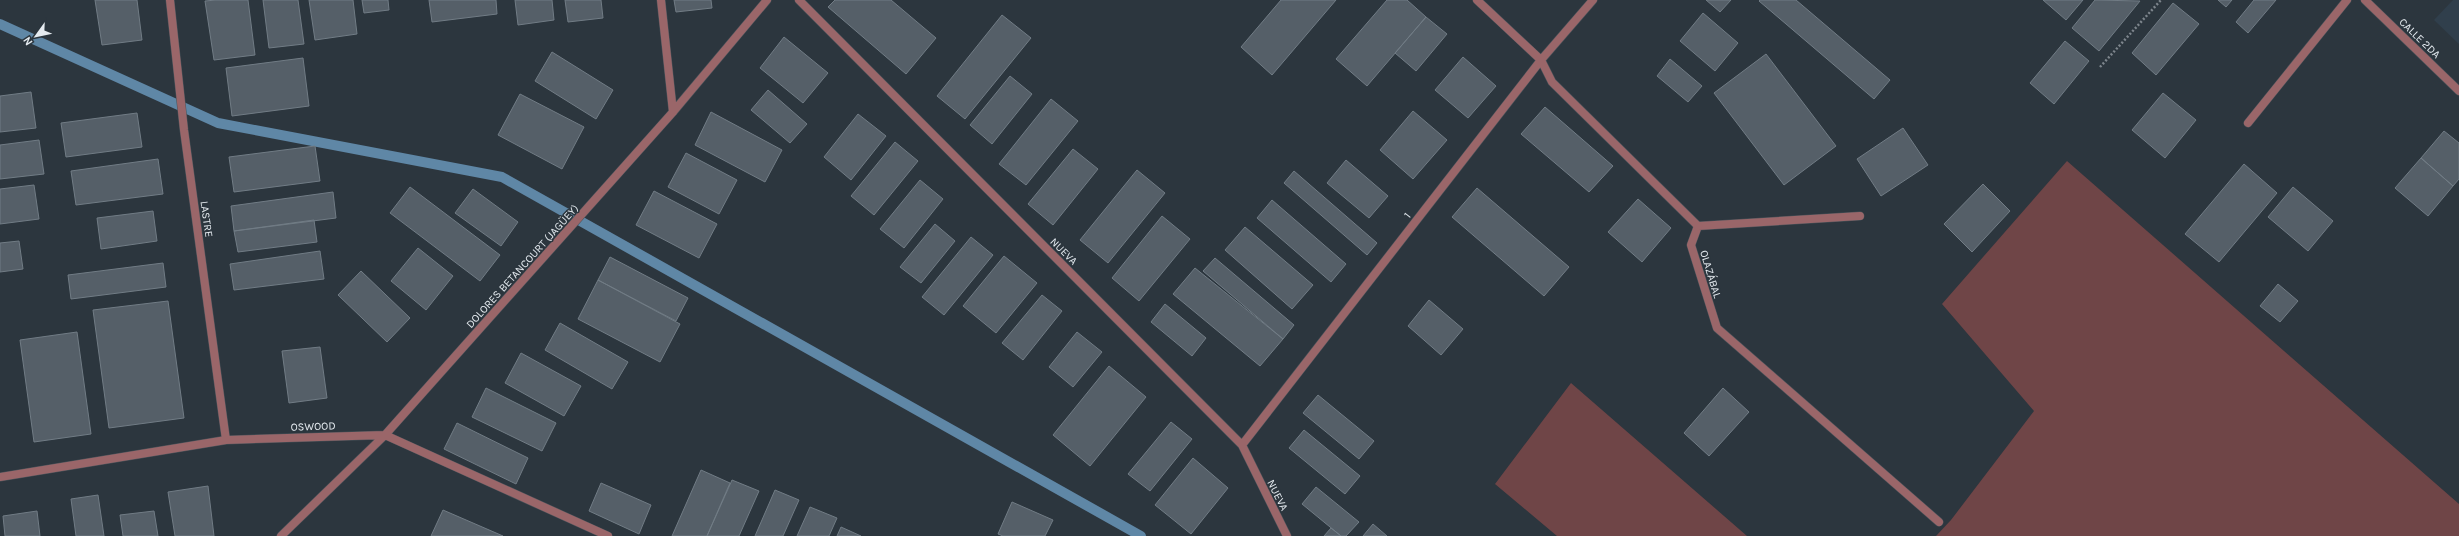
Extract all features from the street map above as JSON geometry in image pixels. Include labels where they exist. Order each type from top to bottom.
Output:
[{"type":"street","name":"LASTRE","points":[[170,0],[182,94],[184,130],[226,440]]},
{"type":"street","points":[[661,0],[673,112]]},
{"type":"street","name":"DOLORES BETANCOURT (JAGÜEY)","points":[[281,536],[385,435],[673,112],[768,0]]},
{"type":"street","name":"NUEVA","points":[[799,0],[1242,445],[1288,536]]},
{"type":"street","points":[[1477,0],[1541,60],[1552,82],[1698,226],[1860,216]]},
{"type":"street","name":"1","points":[[1242,445],[1541,60],[1594,0]]},
{"type":"street","points":[[2248,124],[2346,0]]},
{"type":"street","name":"CALLE 2DA","points":[[2365,0],[2459,91]]},
{"type":"street","name":"OLAZÁBAL","points":[[1698,226],[1691,245],[1717,328],[1938,522]]},
{"type":"street","name":"OSWOOD","points":[[0,478],[226,440],[385,435],[608,536]]},
{"type":"path","points":[[2100,67],[2161,0]]},
{"type":"shaded area","points":[[2453,0],[2459,0],[2459,44],[2434,20]]},
{"type":"shaded area","points":[[2067,161],[2459,504],[2459,536],[1936,536],[1951,520],[2034,411],[1942,304]]},
{"type":"shaded area","points":[[1571,383],[1747,536],[1557,536],[1495,484]]},
{"type":"building","points":[[95,0],[137,0],[142,40],[102,45]]},
{"type":"building","points":[[248,0],[255,55],[214,60],[205,1]]},
{"type":"building","points":[[263,0],[298,0],[304,44],[269,48]]},
{"type":"building","points":[[309,0],[353,0],[357,34],[315,40]]},
{"type":"building","points":[[362,0],[388,0],[389,10],[364,13]]},
{"type":"building","points":[[429,0],[496,0],[497,14],[432,22]]},
{"type":"building","points":[[515,0],[552,0],[554,20],[518,25]]},
{"type":"building","points":[[565,0],[601,0],[603,18],[568,22]]},
{"type":"building","points":[[674,0],[711,0],[712,8],[676,12]]},
{"type":"building","points":[[835,0],[891,0],[936,38],[906,74],[828,7]]},
{"type":"building","points":[[1281,0],[1336,0],[1272,75],[1241,47]]},
{"type":"building","points":[[1387,0],[1407,0],[1426,17],[1367,86],[1336,59]]},
{"type":"building","points":[[1706,0],[1731,0],[1720,12]]},
{"type":"building","points":[[1796,0],[1890,80],[1874,99],[1759,1]]},
{"type":"building","points":[[2043,0],[2083,0],[2066,20]]},
{"type":"building","points":[[2095,0],[2140,1],[2099,51],[2072,28]]},
{"type":"building","points":[[2218,0],[2232,0],[2226,7]]},
{"type":"building","points":[[2254,0],[2276,0],[2248,33],[2236,22]]},
{"type":"building","points":[[2173,3],[2199,24],[2156,75],[2132,53]]},
{"type":"building","points":[[1703,13],[1738,43],[1715,71],[1680,41]]},
{"type":"building","points":[[1002,15],[1031,38],[965,119],[937,96]]},
{"type":"building","points":[[1426,17],[1447,34],[1416,71],[1395,53]]},
{"type":"building","points":[[784,37],[828,73],[803,103],[760,68]]},
{"type":"building","points":[[2065,41],[2089,61],[2054,104],[2030,83]]},
{"type":"building","points":[[552,52],[613,90],[596,119],[535,81]]},
{"type":"building","points":[[1766,54],[1836,146],[1784,185],[1714,93]]},
{"type":"building","points":[[1463,57],[1496,86],[1468,118],[1435,90]]},
{"type":"building","points":[[303,58],[309,106],[232,116],[226,68]]},
{"type":"building","points":[[1670,59],[1702,86],[1688,102],[1657,76]]},
{"type":"building","points":[[1010,76],[1032,94],[992,144],[970,125]]},
{"type":"building","points":[[768,90],[807,124],[790,143],[751,110]]},
{"type":"building","points":[[31,92],[36,128],[0,132],[0,96]]},
{"type":"building","points":[[2163,93],[2196,120],[2165,158],[2132,130]]},
{"type":"building","points":[[520,94],[584,127],[562,169],[498,135]]},
{"type":"building","points":[[1051,99],[1078,121],[1026,185],[999,164]]},
{"type":"building","points":[[1545,107],[1613,166],[1589,192],[1521,134]]},
{"type":"building","points":[[1413,111],[1447,140],[1413,179],[1380,150]]},
{"type":"building","points":[[711,112],[782,150],[765,182],[695,145]]},
{"type":"building","points":[[137,113],[142,147],[66,157],[61,123]]},
{"type":"building","points":[[858,114],[886,136],[851,180],[824,157]]},
{"type":"building","points":[[1903,128],[1928,165],[1881,196],[1857,159]]},
{"type":"building","points":[[2444,131],[2459,143],[2459,179],[2453,186],[2421,158]]},
{"type":"building","points":[[39,140],[44,174],[0,179],[0,145]]},
{"type":"building","points":[[895,142],[918,161],[874,215],[851,196]]},
{"type":"building","points":[[315,146],[320,181],[234,192],[229,157]]},
{"type":"building","points":[[1073,149],[1098,169],[1053,225],[1028,204]]},
{"type":"building","points":[[686,153],[737,180],[719,214],[668,187]]},
{"type":"building","points":[[2421,158],[2453,186],[2428,216],[2395,188]]},
{"type":"building","points":[[158,159],[163,194],[76,205],[71,171]]},
{"type":"building","points":[[1346,160],[1388,196],[1369,218],[1327,183]]},
{"type":"building","points":[[2244,164],[2277,193],[2219,262],[2185,234]]},
{"type":"building","points":[[1137,170],[1165,193],[1108,263],[1080,240]]},
{"type":"building","points":[[1294,171],[1377,243],[1367,255],[1284,183]]},
{"type":"building","points":[[920,180],[943,199],[904,248],[880,229]]},
{"type":"building","points":[[1983,184],[2010,211],[1972,252],[1944,224]]},
{"type":"building","points":[[34,185],[39,219],[0,224],[0,189]]},
{"type":"building","points":[[410,187],[500,255],[480,281],[390,213]]},
{"type":"building","points":[[2293,187],[2333,221],[2308,251],[2268,217]]},
{"type":"building","points":[[1477,188],[1569,267],[1544,296],[1452,217]]},
{"type":"building","points":[[473,189],[518,222],[501,246],[455,213]]},
{"type":"building","points":[[654,191],[717,224],[699,258],[636,225]]},
{"type":"building","points":[[333,192],[336,218],[234,231],[231,206]]},
{"type":"building","points":[[1638,199],[1671,228],[1642,262],[1608,232]]},
{"type":"building","points":[[1272,200],[1346,264],[1331,282],[1257,218]]},
{"type":"building","points":[[153,211],[157,241],[101,249],[97,218]]},
{"type":"building","points":[[1162,216],[1190,239],[1139,301],[1112,278]]},
{"type":"building","points":[[314,220],[317,242],[238,252],[234,231]]},
{"type":"building","points":[[935,224],[955,241],[921,283],[900,267]]},
{"type":"building","points":[[1245,227],[1313,285],[1292,309],[1225,250]]},
{"type":"building","points":[[971,237],[993,255],[944,315],[922,297]]},
{"type":"building","points":[[19,241],[23,269],[0,272],[0,243]]},
{"type":"building","points":[[418,248],[453,276],[426,310],[391,281]]},
{"type":"building","points":[[320,251],[324,279],[234,290],[230,264]]},
{"type":"building","points":[[1004,256],[1037,283],[996,333],[963,306]]},
{"type":"building","points":[[610,257],[688,298],[676,321],[598,280]]},
{"type":"building","points":[[1215,258],[1294,325],[1283,339],[1203,271]]},
{"type":"building","points":[[163,263],[166,287],[71,299],[68,275]]},
{"type":"building","points":[[1195,268],[1283,339],[1260,366],[1173,294]]},
{"type":"building","points":[[361,271],[410,318],[387,342],[338,295]]},
{"type":"building","points":[[598,280],[680,324],[660,362],[578,319]]},
{"type":"building","points":[[2278,284],[2298,301],[2280,322],[2260,306]]},
{"type":"building","points":[[1042,295],[1062,311],[1023,360],[1002,343]]},
{"type":"building","points":[[1429,300],[1463,329],[1441,355],[1408,326]]},
{"type":"building","points":[[168,301],[184,418],[109,428],[93,310]]},
{"type":"building","points":[[1165,304],[1206,338],[1192,356],[1151,322]]},
{"type":"building","points":[[560,323],[628,362],[612,389],[545,350]]},
{"type":"building","points":[[77,332],[91,434],[34,442],[20,340]]},
{"type":"building","points":[[1077,332],[1102,352],[1073,387],[1049,367]]},
{"type":"building","points":[[320,347],[327,398],[289,403],[282,351]]},
{"type":"building","points":[[521,353],[581,386],[564,416],[505,383]]},
{"type":"building","points":[[1109,366],[1146,397],[1090,466],[1053,435]]},
{"type":"building","points":[[486,388],[556,423],[542,451],[472,417]]},
{"type":"building","points":[[1723,388],[1749,412],[1709,456],[1684,433]]},
{"type":"building","points":[[1318,395],[1374,441],[1359,459],[1303,413]]},
{"type":"building","points":[[1171,422],[1192,439],[1150,491],[1128,474]]},
{"type":"building","points":[[457,423],[528,458],[516,484],[444,449]]},
{"type":"building","points":[[1304,430],[1360,476],[1345,494],[1289,448]]},
{"type":"building","points":[[1193,458],[1228,488],[1191,534],[1155,505]]},
{"type":"building","points":[[701,470],[730,483],[707,536],[672,536]]},
{"type":"building","points":[[732,480],[759,491],[739,536],[707,536]]},
{"type":"building","points":[[601,483],[651,505],[639,534],[589,511]]},
{"type":"building","points":[[208,486],[214,536],[175,536],[168,492]]},
{"type":"building","points":[[1316,487],[1359,522],[1346,536],[1341,536],[1302,504]]},
{"type":"building","points":[[775,490],[799,500],[783,536],[755,536]]},
{"type":"building","points":[[98,495],[104,536],[76,536],[71,499]]},
{"type":"building","points":[[1012,502],[1053,520],[1045,536],[1003,536],[998,534]]},
{"type":"building","points":[[810,507],[837,518],[829,536],[797,536]]},
{"type":"building","points":[[443,510],[503,536],[431,536]]},
{"type":"building","points":[[37,511],[40,536],[5,536],[3,516]]},
{"type":"building","points":[[154,511],[158,536],[123,536],[120,515]]},
{"type":"building","points":[[1373,524],[1387,536],[1363,536]]},
{"type":"building","points":[[841,527],[861,536],[837,536]]},
{"type":"building","points":[[1331,528],[1341,536],[1324,536]]},
{"type":"waterway","points":[[0,24],[218,123],[502,177],[1141,536]]}]
